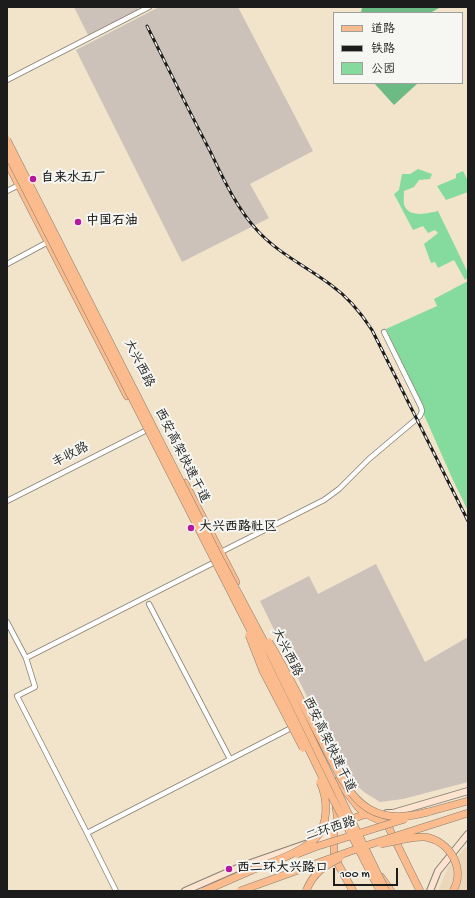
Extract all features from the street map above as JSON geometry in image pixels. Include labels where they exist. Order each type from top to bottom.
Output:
[{"type":"main road","name":"大兴西路","points":[[7,134],[344,789],[366,814]]},
{"type":"main road","name":"西安高架快速干道","points":[[7,140],[215,550],[380,891]]},
{"type":"main road","name":"西安高架快速干道","points":[[7,153],[239,599],[273,660],[386,891]]},
{"type":"main road","name":"大兴西路","points":[[7,162],[337,808],[338,822],[334,834],[334,852],[353,891]]},
{"type":"main road","points":[[239,599],[280,660],[337,771],[356,800],[375,812],[393,817],[409,816],[428,812]]},
{"type":"main road","points":[[239,599],[263,671],[321,784],[326,801],[325,816],[315,839],[291,854],[256,868]]},
{"type":"main road","points":[[185,891],[242,866],[334,834],[345,822],[366,814],[393,813],[468,791]]},
{"type":"main road","name":"二环西路","points":[[204,891],[256,868],[315,847],[468,801]]},
{"type":"main road","name":"二环西路","points":[[240,891],[365,846],[468,813]]},
{"type":"main road","points":[[366,814],[388,824],[420,891]]},
{"type":"main road","points":[[430,891],[438,871],[468,834]]},
{"type":"main road","points":[[306,891],[315,875],[324,867],[365,846],[418,837],[425,837],[440,842],[451,853],[458,870],[458,879],[453,891]]},
{"type":"main road","points":[[368,868],[376,891]]},
{"type":"main road","points":[[376,872],[391,891]]},
{"type":"street","points":[[7,80],[149,7]]},
{"type":"street","points":[[7,191],[19,185]]},
{"type":"street","points":[[7,264],[48,242]]},
{"type":"street","points":[[221,552],[324,500],[340,489],[369,459],[420,416],[422,411],[421,407],[384,332]]},
{"type":"street","name":"丰收路","points":[[7,501],[145,431]]},
{"type":"street","points":[[26,658],[213,563]]},
{"type":"street","points":[[149,604],[230,760]]},
{"type":"street","points":[[7,622],[26,658],[35,687],[17,696],[116,891]]},
{"type":"street","points":[[87,833],[296,726]]},
{"type":"shaded area","points":[[74,7],[139,7],[137,11],[88,35]]},
{"type":"shaded area","points":[[159,7],[238,7],[313,151],[250,184],[269,218],[182,262],[76,50]]},
{"type":"shaded area","points":[[376,564],[425,662],[468,637],[468,782],[403,799],[380,802],[364,792],[346,776],[260,601],[309,576],[318,594]]},
{"type":"shaded area","points":[[468,845],[468,891],[438,891],[448,867]]},
{"type":"green space","points":[[362,7],[441,7],[432,12],[361,12]]},
{"type":"green space","points":[[375,84],[417,84],[394,105]]},
{"type":"green space","points":[[418,169],[432,174],[430,179],[419,180],[414,187],[404,191],[405,207],[411,213],[416,214],[425,214],[438,211],[468,273],[468,277],[465,280],[454,260],[438,268],[435,262],[431,263],[424,244],[438,233],[435,230],[428,233],[423,226],[413,230],[394,194],[399,190],[402,174],[410,174]]},
{"type":"green space","points":[[463,171],[468,181],[468,192],[446,200],[437,186],[456,178],[456,174]]},
{"type":"green space","points":[[468,281],[468,511],[386,329],[437,306],[434,299]]},
{"type":"railway","points":[[147,26],[225,182],[242,211],[264,238],[321,278],[349,300],[359,311],[372,330],[468,521]]},
{"type":"place","name":"自来水五厂","points":[[33,179]]},
{"type":"place","name":"中国石油","points":[[78,222]]},
{"type":"place","name":"大兴西路社区","points":[[191,528]]},
{"type":"place","name":"西二环大兴路口","points":[[229,869]]}]
